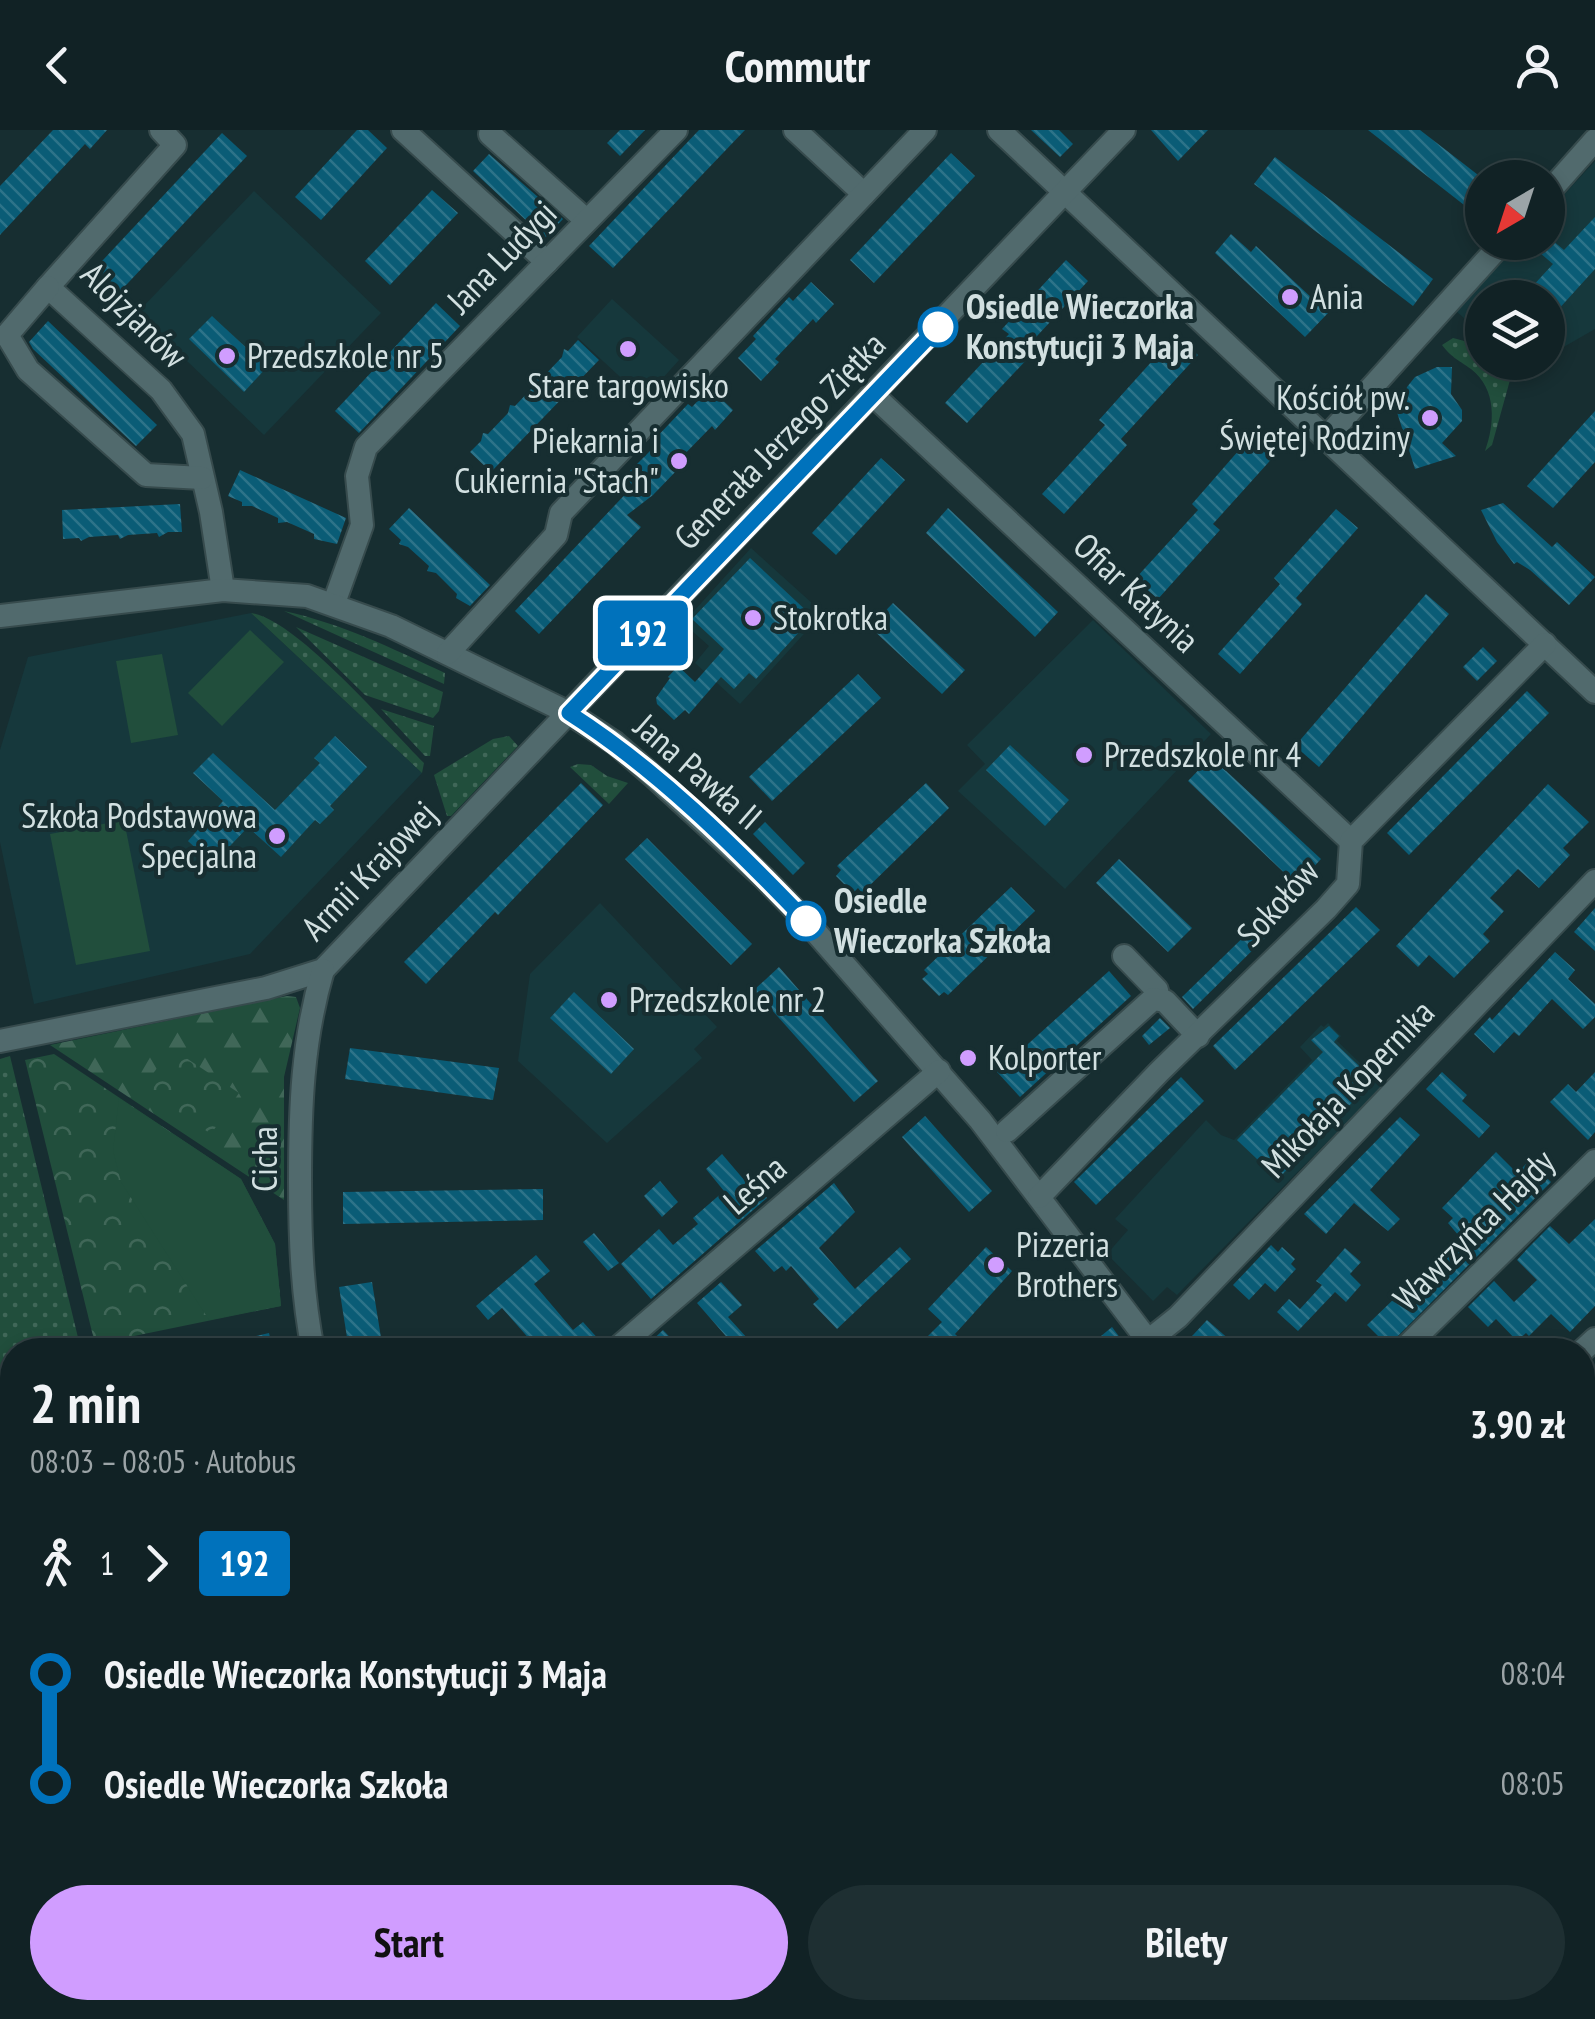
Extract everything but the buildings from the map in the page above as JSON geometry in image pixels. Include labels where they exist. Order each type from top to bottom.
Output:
[{"type":"street","name":"Alojzjanów","points":[[161,130],[175,145],[48,286],[179,411],[192,434],[223,590]]},
{"type":"street","points":[[403,130],[547,262]]},
{"type":"street","name":"Jana Ludygi","points":[[334,603],[362,525],[358,476],[366,447],[676,130]]},
{"type":"street","points":[[794,130],[864,194]]},
{"type":"street","points":[[448,653],[556,535],[562,513],[924,130]]},
{"type":"street","points":[[999,130],[1595,692]]},
{"type":"street","name":"Generała Jerzego Ziętka","points":[[569,713],[1124,130]]},
{"type":"street","points":[[490,134],[586,220]]},
{"type":"street","points":[[1565,174],[1595,140]]},
{"type":"street","points":[[1326,438],[1487,260]]},
{"type":"street","points":[[48,286],[7,335],[28,370],[146,474],[202,478]]},
{"type":"street","name":"Ofiar Katynia","points":[[873,396],[1351,841]]},
{"type":"street","name":"Jana Pawła II","points":[[0,616],[223,590],[279,592],[334,603],[448,653],[569,713],[614,743],[764,878],[939,1070],[1146,1338]]},
{"type":"street","name":"Sokołów","points":[[1039,1197],[1348,884],[1351,841],[1545,644]]},
{"type":"street","name":"Armii Krajowej","points":[[0,1042],[266,988],[323,970],[569,713]]},
{"type":"street","name":"Mikołaja Kopernika","points":[[1159,1338],[1595,881]]},
{"type":"street","points":[[1124,956],[1157,990],[1158,998],[1198,1036]]},
{"type":"street","name":"Cicha","points":[[311,1338],[300,1253],[300,1092],[323,970]]},
{"type":"street","points":[[1007,1131],[1158,998]]},
{"type":"street","name":"Leśna","points":[[628,1338],[939,1070]]},
{"type":"street","name":"Wawrzyńca Hajdy","points":[[1415,1338],[1595,1161]]},
{"type":"shaded area","points":[[1595,161],[1595,329],[1565,346],[1565,280],[1485,280],[1503,260],[1565,260],[1565,194]]},
{"type":"shaded area","points":[[254,191],[381,313],[264,435],[137,313]]},
{"type":"shaded area","name":"Stare targowisko","points":[[612,299],[679,360],[644,399],[577,337]]},
{"type":"shaded area","points":[[1465,301],[1465,319],[1456,311]]},
{"type":"shaded area","name":"Stokrotka","points":[[751,548],[823,613],[740,704],[695,663],[709,646],[683,623]]},
{"type":"shaded area","points":[[251,613],[422,773],[250,954],[34,1004],[0,842],[0,750],[28,657]]},
{"type":"shaded area","name":"Przedszkole nr 4","points":[[1093,620],[1211,734],[1065,889],[958,791],[985,764],[967,745]]},
{"type":"shaded area","name":"Przedszkole nr 2","points":[[600,903],[717,1027],[694,1049],[702,1058],[607,1143],[518,1061],[530,974]]},
{"type":"shaded area","points":[[1328,1023],[1341,1036],[1337,1041],[1383,1085],[1177,1295],[1167,1287],[1153,1301],[1107,1254],[1128,1230],[1115,1219],[1206,1120],[1221,1135],[1234,1140],[1312,1060],[1300,1047],[1321,1025]]},
{"type":"green space","points":[[1453,338],[1465,341],[1465,365],[1453,356],[1442,345]]},
{"type":"green space","points":[[1481,380],[1510,380],[1492,445],[1485,451],[1492,418]]},
{"type":"green space","points":[[284,611],[347,630],[445,673],[444,684]]},
{"type":"green space","points":[[251,613],[292,634],[341,677],[424,763],[422,773]]},
{"type":"green space","points":[[296,627],[443,692],[439,711],[433,718],[365,695]]},
{"type":"green space","points":[[250,630],[284,662],[222,726],[188,693]]},
{"type":"green space","points":[[162,654],[178,735],[131,743],[116,661]]},
{"type":"green space","points":[[381,709],[434,726],[430,756],[425,756]]},
{"type":"green space","points":[[509,736],[518,746],[447,816],[434,775],[493,739]]},
{"type":"green space","points":[[591,765],[628,783],[609,804],[570,767]]},
{"type":"green space","points":[[124,820],[150,951],[76,965],[50,834]]},
{"type":"green space","points":[[296,997],[300,1008],[284,1077],[284,1200],[50,1045]]},
{"type":"green space","points":[[171,1048],[239,1093],[211,1134],[143,1088]]},
{"type":"green space","points":[[54,1054],[241,1179],[275,1244],[281,1306],[124,1338],[94,1338],[25,1060]]},
{"type":"green space","points":[[10,1056],[78,1338],[0,1338],[0,1059]]},
{"type":"green space","points":[[119,1098],[241,1179],[275,1244],[281,1306],[209,1320],[121,1182],[113,1151]]},
{"type":"bus line","name":"192","points":[[806,921],[653,776],[569,713],[938,327]]},
{"type":"place","name":"Ania","points":[[1290,297]]},
{"type":"place","name":"Osiedle Wieczorka Konstytucji 3 Maja","points":[[938,327]]},
{"type":"place","name":"Stare targowisko","points":[[628,349]]},
{"type":"place","name":"Przedszkole nr 5","points":[[227,356]]},
{"type":"place","name":"Kościół pw. Świętej Rodziny","points":[[1430,418]]},
{"type":"place","name":"Piekarnia i Cukiernia \"Stach\"","points":[[679,461]]},
{"type":"place","name":"Stokrotka","points":[[753,618]]},
{"type":"place","name":"Przedszkole nr 4","points":[[1084,755]]},
{"type":"place","name":"Szkoła Podstawowa Specjalna","points":[[277,836]]},
{"type":"place","name":"Osiedle Wieczorka Szkoła","points":[[806,921]]},
{"type":"place","name":"Przedszkole nr 2","points":[[609,1000]]},
{"type":"place","name":"Kolporter","points":[[968,1058]]},
{"type":"place","name":"Pizzeria Brothers","points":[[996,1265]]}]
